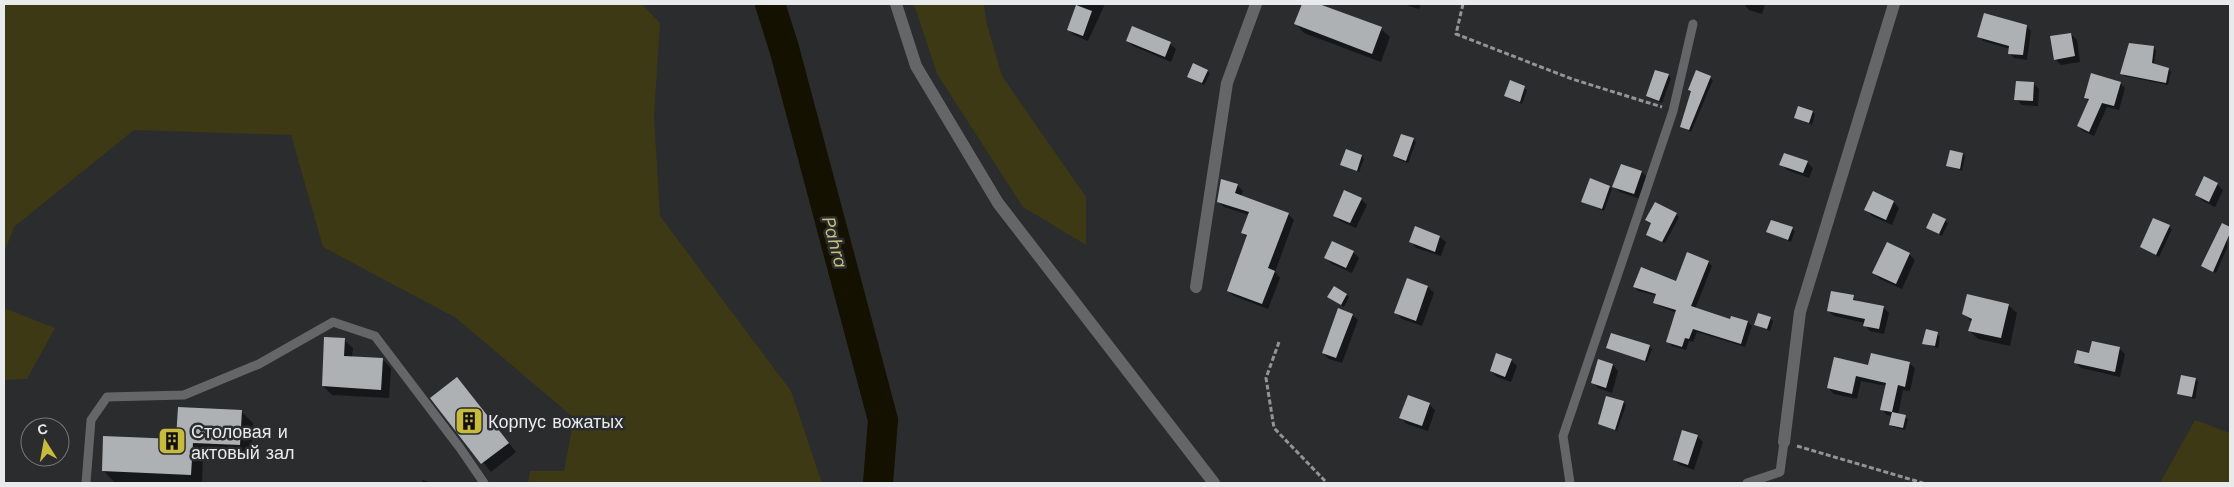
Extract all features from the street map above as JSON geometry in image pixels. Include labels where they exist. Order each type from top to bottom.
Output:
[{"type":"street","points":[[896,4],[916,66],[998,203],[1214,483]]},
{"type":"street","points":[[1196,287],[1227,83],[1256,4]]},
{"type":"street","points":[[1784,442],[1800,312],[1894,4]]},
{"type":"lane","points":[[1570,483],[1563,436],[1673,111],[1693,24]]},
{"type":"lane","points":[[86,483],[92,420],[107,397],[184,395],[259,364],[333,322],[375,336],[460,448],[484,483]]},
{"type":"lane","points":[[1747,483],[1780,472],[1784,442]]},
{"type":"path","points":[[1463,4],[1456,34],[1572,79],[1673,111]]},
{"type":"path","points":[[1279,342],[1266,378],[1274,428],[1327,483]]},
{"type":"path","points":[[1784,442],[1923,483]]},
{"type":"shaded area","points":[[4,4],[642,4],[660,23],[654,116],[660,216],[791,391],[822,483],[528,483],[530,471],[564,471],[574,418],[456,318],[323,247],[291,135],[134,130],[14,227],[4,253]]},
{"type":"shaded area","points":[[914,4],[984,4],[986,21],[1002,76],[1086,197],[1086,245],[1023,207],[937,74]]},
{"type":"shaded area","points":[[4,308],[55,328],[27,379],[4,380]]},
{"type":"shaded area","points":[[2195,420],[2230,433],[2230,483],[2160,483]]},
{"type":"building","points":[[1302,4],[1319,4],[1382,27],[1372,54],[1294,24]]},
{"type":"building","points":[[1076,5],[1092,11],[1083,36],[1067,30]]},
{"type":"building","points":[[1984,13],[2027,25],[2023,55],[2008,54],[2009,46],[1977,37]]},
{"type":"building","points":[[1132,26],[1171,42],[1165,57],[1126,41]]},
{"type":"building","points":[[2071,33],[2075,56],[2054,60],[2050,36]]},
{"type":"building","points":[[2129,43],[2154,46],[2152,63],[2169,68],[2166,83],[2120,74]]},
{"type":"building","points":[[1193,63],[1208,70],[1202,83],[1187,77]]},
{"type":"building","points":[[1655,70],[1669,74],[1659,101],[1646,96]]},
{"type":"building","points":[[1696,70],[1711,76],[1689,130],[1680,127],[1691,91],[1688,90]]},
{"type":"building","points":[[2091,73],[2121,82],[2114,106],[2102,103],[2089,132],[2077,126],[2089,99],[2084,98]]},
{"type":"building","points":[[1510,80],[1525,86],[1520,102],[1504,96]]},
{"type":"building","points":[[2016,81],[2034,82],[2033,101],[2014,100]]},
{"type":"building","points":[[1798,106],[1813,111],[1809,123],[1794,118]]},
{"type":"building","points":[[1401,134],[1414,138],[1406,161],[1393,156]]},
{"type":"building","points":[[1346,149],[1362,155],[1357,171],[1340,165]]},
{"type":"building","points":[[1950,150],[1963,153],[1960,169],[1946,166]]},
{"type":"building","points":[[1784,153],[1808,161],[1803,173],[1779,165]]},
{"type":"building","points":[[1621,164],[1642,171],[1634,194],[1612,187]]},
{"type":"building","points":[[2204,176],[2218,183],[2209,202],[2195,195]]},
{"type":"building","points":[[1590,178],[1610,186],[1602,209],[1581,202]]},
{"type":"building","points":[[1221,179],[1238,184],[1235,193],[1289,213],[1268,268],[1275,271],[1262,304],[1227,291],[1247,235],[1241,233],[1249,212],[1217,202]]},
{"type":"building","points":[[1344,190],[1362,198],[1350,223],[1333,216]]},
{"type":"building","points":[[1873,191],[1894,201],[1886,220],[1864,210]]},
{"type":"building","points":[[1655,202],[1677,213],[1662,242],[1646,235],[1651,223],[1645,220]]},
{"type":"building","points":[[1933,213],[1946,219],[1939,234],[1926,228]]},
{"type":"building","points":[[2153,218],[2170,225],[2156,255],[2140,247]]},
{"type":"building","points":[[1771,220],[1793,227],[1788,240],[1766,232]]},
{"type":"building","points":[[2222,223],[2230,227],[2230,233],[2213,272],[2201,266]]},
{"type":"building","points":[[1415,226],[1440,236],[1435,252],[1409,242]]},
{"type":"building","points":[[1332,241],[1354,251],[1346,268],[1324,258]]},
{"type":"building","points":[[1887,242],[1910,253],[1896,284],[1872,273]]},
{"type":"building","points":[[1687,252],[1709,261],[1691,306],[1730,319],[1731,316],[1748,321],[1741,344],[1693,329],[1689,339],[1685,338],[1682,347],[1666,342],[1676,310],[1653,303],[1656,294],[1633,287],[1641,267],[1676,281]]},
{"type":"building","points":[[1407,278],[1428,286],[1416,321],[1394,313]]},
{"type":"building","points":[[1334,286],[1347,294],[1341,305],[1327,297]]},
{"type":"building","points":[[1831,291],[1854,295],[1853,300],[1884,306],[1879,329],[1863,326],[1865,319],[1827,311]]},
{"type":"building","points":[[1967,294],[2009,304],[2001,338],[1968,331],[1972,319],[1962,314]]},
{"type":"building","points":[[1338,308],[1353,314],[1336,358],[1322,353]]},
{"type":"building","points":[[1758,313],[1771,317],[1767,329],[1754,325]]},
{"type":"building","points":[[1926,329],[1938,332],[1935,346],[1922,344]]},
{"type":"building","points":[[1611,333],[1650,345],[1645,361],[1606,348]]},
{"type":"building","points":[[324,337],[345,338],[344,356],[383,358],[381,390],[322,386]]},
{"type":"building","points":[[2092,341],[2120,347],[2115,372],[2074,363],[2077,350],[2089,353]]},
{"type":"building","points":[[1496,353],[1512,359],[1505,377],[1490,371]]},
{"type":"building","points":[[1871,353],[1910,362],[1905,387],[1898,385],[1892,412],[1880,410],[1886,383],[1856,376],[1852,394],[1827,388],[1834,357],[1868,365]]},
{"type":"building","points":[[1598,359],[1613,364],[1606,388],[1591,383]]},
{"type":"building","points":[[2181,375],[2196,378],[2192,397],[2177,394]]},
{"type":"building","name":"Корпус вожатых","points":[[457,377],[509,443],[481,464],[430,398]]},
{"type":"building","points":[[1408,395],[1430,403],[1422,426],[1399,418]]},
{"type":"building","points":[[1606,396],[1624,401],[1615,430],[1598,424]]},
{"type":"building","name":"Столовая и актовый зал","points":[[178,407],[242,410],[240,445],[193,443],[191,475],[102,471],[103,436],[176,439]]},
{"type":"building","points":[[1892,412],[1906,415],[1903,428],[1889,425]]},
{"type":"building","points":[[1682,430],[1698,435],[1688,465],[1673,460]]},
{"type":"waterway","name":"Pahra","points":[[770,4],[784,48],[883,420],[878,483]]},
{"type":"place","name":"Корпус вожатых","points":[[469,421]]},
{"type":"place","name":"Столовая и актовый зал","points":[[172,441]]}]
